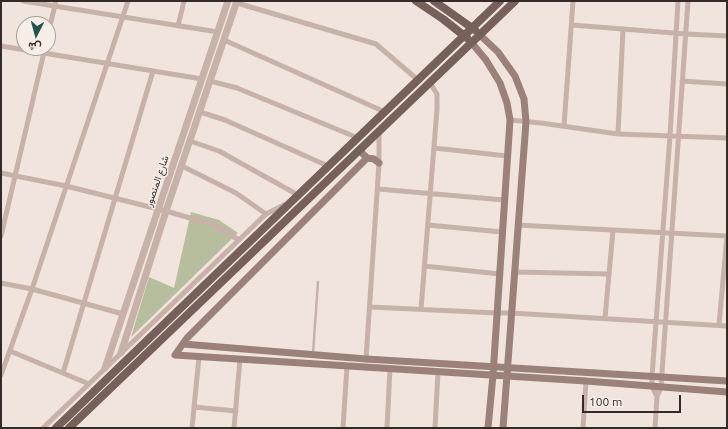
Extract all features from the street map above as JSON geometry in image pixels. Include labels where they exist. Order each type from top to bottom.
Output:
[{"type":"main road","points":[[416,1],[472,42],[486,60],[500,83],[508,103],[510,120],[493,375],[488,428]]},
{"type":"main road","points":[[434,1],[472,27],[498,52],[515,76],[524,99],[526,122],[517,225],[503,428]]},
{"type":"main road","points":[[69,428],[280,219],[297,197],[328,166],[500,1]]},
{"type":"main road","points":[[56,428],[280,219],[359,150],[515,1]]},
{"type":"main road","points":[[359,150],[367,158],[374,159],[379,163]]},
{"type":"main road","points":[[367,158],[187,338],[175,355],[586,381],[727,392]]},
{"type":"main road","points":[[183,344],[366,359],[727,381]]},
{"type":"street","points":[[23,1],[55,4],[123,17],[218,32]]},
{"type":"street","points":[[1,375],[32,289],[128,1]]},
{"type":"street","points":[[178,26],[184,1]]},
{"type":"street","name":"شارع المنصور","points":[[105,368],[228,1]]},
{"type":"street","points":[[564,126],[573,1]]},
{"type":"street","points":[[657,397],[652,386],[652,376],[670,136],[678,1]]},
{"type":"street","points":[[655,428],[657,397],[662,387],[688,1]]},
{"type":"street","points":[[237,2],[376,44],[418,80]]},
{"type":"street","name":"شارع المنصور","points":[[121,353],[166,211],[237,2]]},
{"type":"street","points":[[52,16],[55,4]]},
{"type":"street","points":[[572,25],[727,36]]},
{"type":"street","points":[[618,134],[623,29]]},
{"type":"street","points":[[224,40],[385,112]]},
{"type":"street","points":[[1,46],[16,48]]},
{"type":"street","points":[[56,53],[202,79],[237,88],[358,138]]},
{"type":"street","points":[[1,236],[43,56]]},
{"type":"street","points":[[63,373],[153,71]]},
{"type":"street","points":[[682,82],[727,84]]},
{"type":"street","points":[[421,309],[437,94],[430,83]]},
{"type":"street","points":[[200,112],[225,120],[328,166]]},
{"type":"street","points":[[510,120],[618,134],[727,138]]},
{"type":"street","points":[[366,359],[378,189],[379,131]]},
{"type":"street","points":[[190,141],[219,151],[297,197]]},
{"type":"street","points":[[434,148],[507,156]]},
{"type":"street","points":[[182,166],[236,193],[266,214]]},
{"type":"street","points":[[1,173],[66,186],[166,211],[214,225],[239,240]]},
{"type":"street","points":[[378,189],[504,200]]},
{"type":"street","points":[[43,428],[266,214],[297,197]]},
{"type":"street","points":[[428,225],[502,232]]},
{"type":"street","points":[[517,225],[727,236],[725,280],[719,325]]},
{"type":"street","points":[[605,318],[613,230]]},
{"type":"street","points":[[424,266],[500,274]]},
{"type":"street","points":[[514,272],[609,274]]},
{"type":"street","points":[[1,283],[32,289],[123,314]]},
{"type":"street","points":[[370,307],[497,313],[511,312],[727,326]]},
{"type":"street","points":[[10,351],[89,384]]},
{"type":"street","points":[[192,428],[199,357]]},
{"type":"street","points":[[234,428],[240,359]]},
{"type":"street","points":[[343,428],[347,366]]},
{"type":"street","points":[[387,428],[390,369]]},
{"type":"street","points":[[434,428],[438,372]]},
{"type":"street","points":[[583,428],[586,381]]},
{"type":"street","points":[[194,407],[236,411]]},
{"type":"lane","points":[[313,355],[318,282]]},
{"type":"green space","points":[[191,212],[219,220],[238,233],[131,337],[149,277],[174,288]]}]
